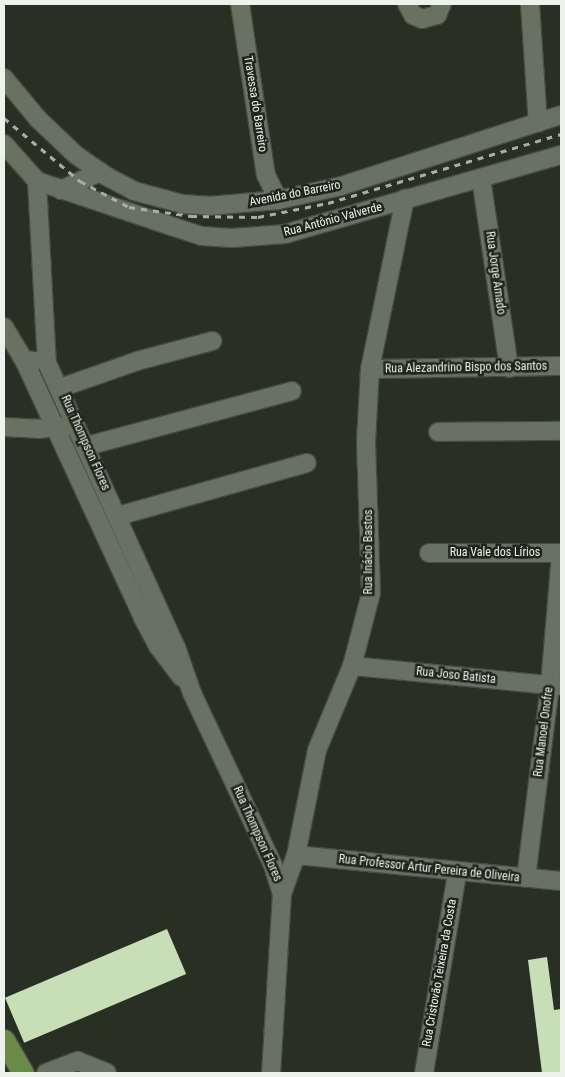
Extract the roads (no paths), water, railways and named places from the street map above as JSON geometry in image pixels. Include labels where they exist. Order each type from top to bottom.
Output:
[{"type":"main road","points":[[5,1046],[23,1073]]},
{"type":"street","name":"Travessa do Barreiro","points":[[240,4],[266,175],[278,200]]},
{"type":"street","points":[[408,4],[413,15],[422,19],[437,15],[442,4]]},
{"type":"street","points":[[530,4],[538,123]]},
{"type":"street","name":"Avenida do Barreiro","points":[[4,78],[38,119],[76,155],[100,172],[134,191],[183,204],[244,205],[278,200],[341,186],[561,115]]},
{"type":"street","name":"Rua Antônio Valverde","points":[[4,144],[37,180],[61,190],[202,236],[232,238],[285,234],[561,155]]},
{"type":"street","points":[[61,190],[100,172]]},
{"type":"street","points":[[244,205],[266,175]]},
{"type":"street","name":"Rua Jorge Amado","points":[[481,178],[509,368]]},
{"type":"street","name":"Rua Thompson Flores","points":[[37,180],[47,363],[88,446],[176,647],[192,693],[273,865],[282,894],[270,1073]]},
{"type":"street","name":"Rua Inácio Bastos","points":[[282,894],[296,855],[318,750],[352,666],[371,592],[366,442],[370,369],[405,200]]},
{"type":"street","name":"Rua Thompson Flores","points":[[4,327],[24,360],[158,646],[192,693]]},
{"type":"street","points":[[60,388],[137,361],[212,341]]},
{"type":"street","points":[[24,360],[47,363]]},
{"type":"street","name":"Rua Alezandrino Bispo dos Santos","points":[[370,369],[561,366]]},
{"type":"street","points":[[88,446],[292,391]]},
{"type":"street","points":[[4,427],[56,428],[77,423]]},
{"type":"street","points":[[438,432],[561,431]]},
{"type":"street","points":[[104,532],[120,521],[307,462]]},
{"type":"street","name":"Rua Vale dos Lírios","points":[[429,553],[561,554]]},
{"type":"street","name":"Rua Manoel Onofre","points":[[526,878],[555,686],[561,554]]},
{"type":"street","name":"Rua Joso Batista","points":[[352,666],[555,686]]},
{"type":"street","name":"Rua Professor Artur Pereira de Oliveira","points":[[296,855],[457,873],[561,881]]},
{"type":"street","name":"Rua Cristovão Teixeira da Costa","points":[[424,1073],[457,873]]},
{"type":"street","points":[[46,1073],[78,1061],[107,1073]]},
{"type":"railway","points":[[4,118],[80,181],[129,207],[191,216],[258,217],[328,203],[561,134]]}]
